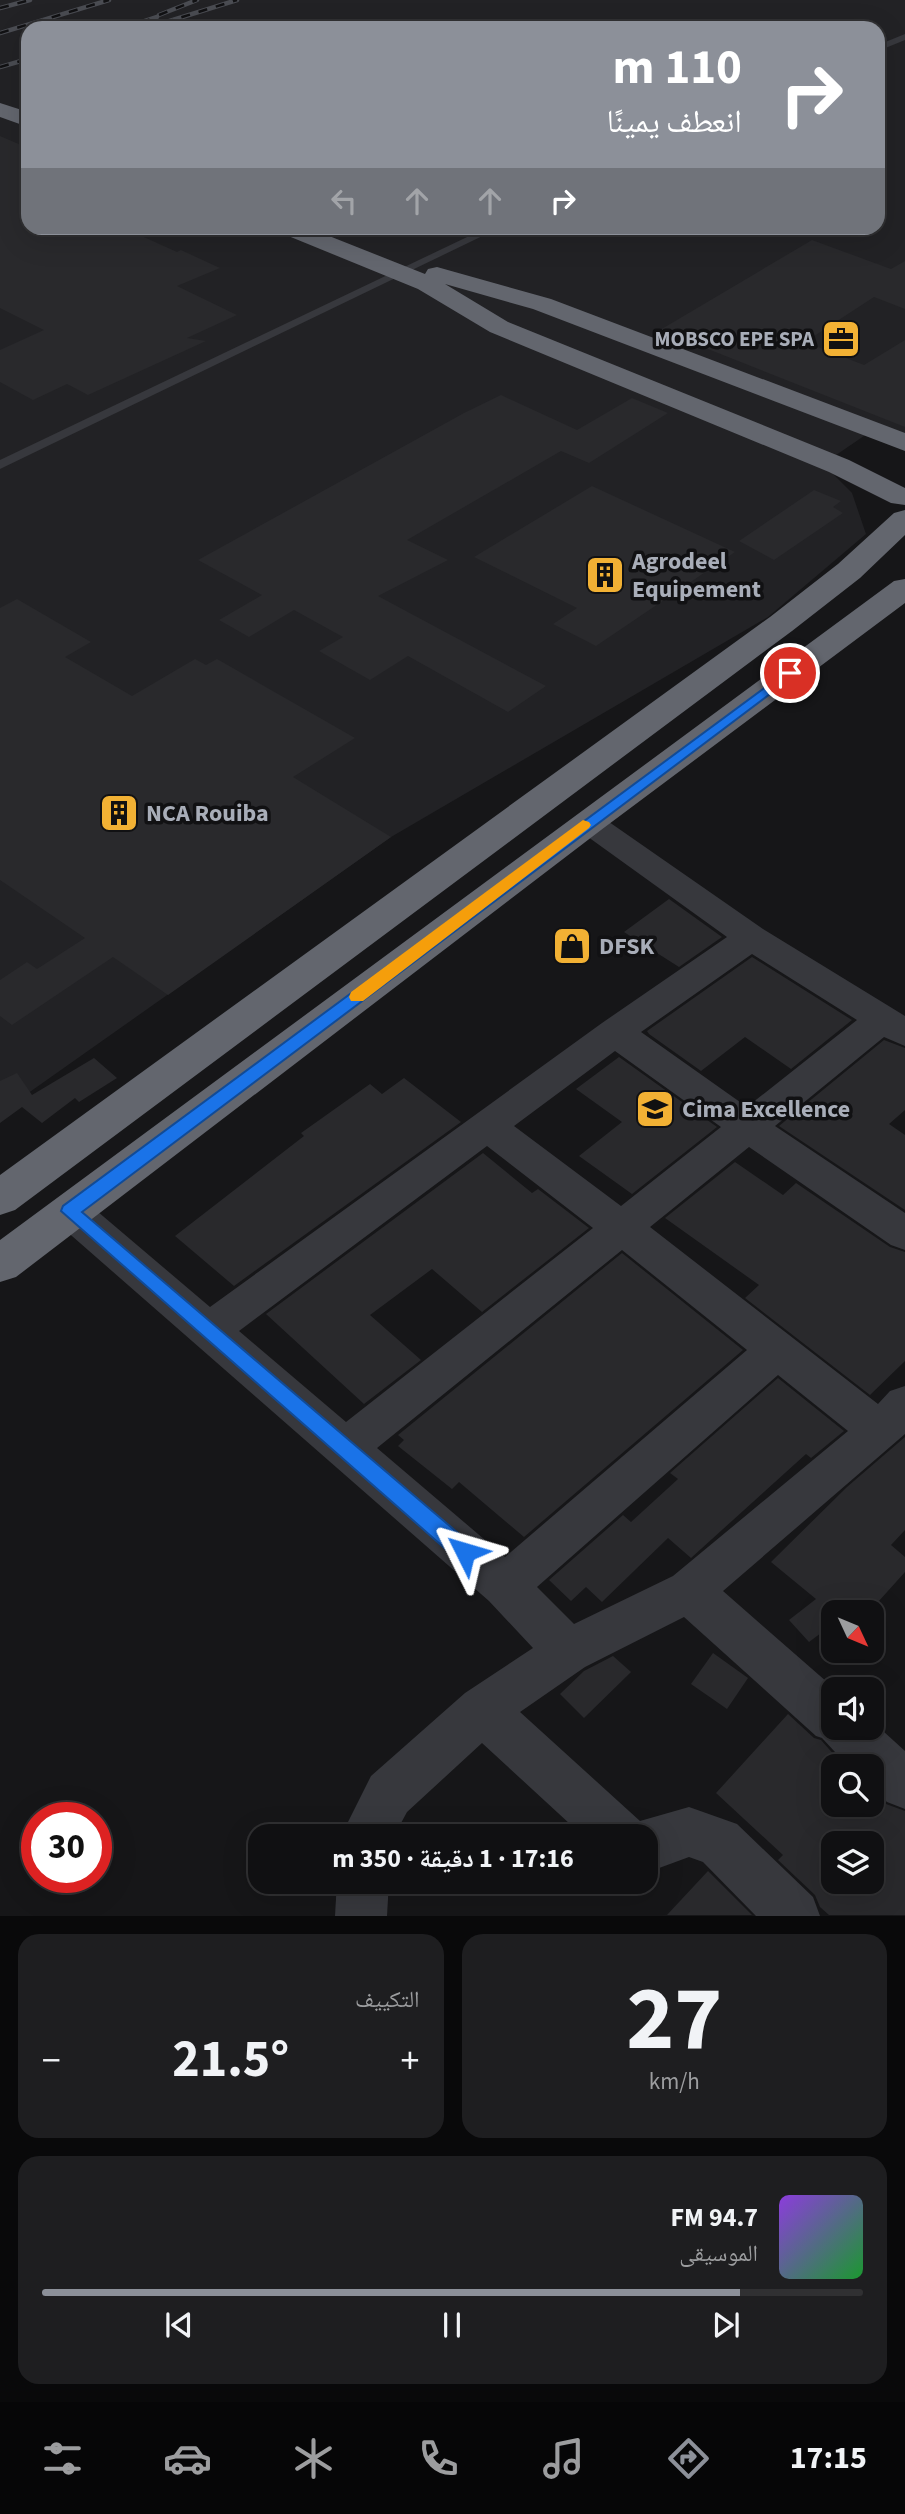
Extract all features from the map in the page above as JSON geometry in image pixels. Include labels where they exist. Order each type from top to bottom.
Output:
[{"type":"highway","points":[[0,98],[21,106]]},
{"type":"highway","points":[[0,109],[21,117]]},
{"type":"highway","points":[[309,235],[905,453]]},
{"type":"highway","points":[[0,1198],[781,624],[849,571],[904,496],[337,235]]},
{"type":"highway","points":[[422,275],[542,304],[905,443]]},
{"type":"highway","points":[[0,1264],[588,822],[905,589]]},
{"type":"street","points":[[344,1449],[746,1126],[894,1026],[751,937],[588,822]]},
{"type":"street","points":[[208,1331],[615,1032],[751,937]]},
{"type":"street","points":[[615,1032],[746,1126],[905,1234]]},
{"type":"street","points":[[373,1824],[389,1794],[482,1710],[568,1651],[689,1591],[892,1418],[778,1349],[488,1127]]},
{"type":"street","points":[[70,1211],[505,1586],[568,1651]]},
{"type":"street","points":[[505,1586],[778,1349]]},
{"type":"street","points":[[689,1591],[821,1709]]},
{"type":"street","points":[[482,1710],[608,1824]]},
{"type":"street","points":[[857,1740],[905,1783]]},
{"type":"street","points":[[658,1843],[689,1832],[719,1842],[793,1916]]},
{"type":"street","points":[[361,1916],[362,1894]]},
{"type":"lane","points":[[885,45],[905,37]]},
{"type":"lane","points":[[0,465],[422,275],[483,235]]},
{"type":"shaded area","points":[[0,0],[905,0],[905,434],[880,425],[823,464],[852,493],[866,534],[768,617],[391,837],[0,1113]]},
{"type":"building","points":[[0,136],[21,145],[21,235],[139,235],[177,252],[181,250],[220,268],[177,286],[237,315],[187,338],[206,341],[88,395],[67,384],[33,400],[0,382],[0,350],[44,330],[0,308]]},
{"type":"building","points":[[812,240],[891,269],[905,261],[905,309],[874,297],[805,342],[864,365],[905,340],[905,427],[660,330]]},
{"type":"building","points":[[501,395],[577,430],[632,398],[668,413],[589,463],[561,451],[407,540],[448,560],[378,596],[546,686],[508,712],[408,656],[370,680],[319,651],[343,637],[294,610],[249,637],[219,620],[262,595],[198,560]]},
{"type":"building","name":"Agrodeel Equipement","points":[[592,486],[735,552],[596,646],[553,624],[577,608],[474,557]]},
{"type":"building","points":[[814,490],[841,501],[833,507],[843,513],[774,560],[739,541]]},
{"type":"building","name":"NCA Rouiba","points":[[17,599],[91,642],[65,657],[132,696],[195,659],[206,665],[217,659],[355,738],[293,777],[391,837],[168,995],[113,957],[12,1025],[0,1016],[0,980],[27,962],[37,969],[85,938],[0,880],[0,608]]},
{"type":"building","points":[[669,899],[722,937],[679,967],[624,932]]},
{"type":"building","points":[[752,957],[852,1020],[791,1069],[745,1037],[701,1071],[649,1034],[647,1031]]},
{"type":"building","points":[[884,1040],[905,1048],[905,1110],[889,1124],[905,1135],[905,1210],[779,1126]]},
{"type":"building","name":"Cima Excellence","points":[[619,1057],[717,1127],[632,1194],[579,1156],[622,1122],[576,1089]]},
{"type":"building","points":[[94,1058],[117,1078],[79,1102],[75,1098],[42,1123],[22,1107],[0,1123],[0,1081],[17,1073],[32,1095]]},
{"type":"building","points":[[404,1078],[461,1122],[234,1286],[175,1236],[304,1136],[301,1133],[370,1084],[382,1094]]},
{"type":"building","points":[[483,1153],[532,1193],[538,1189],[589,1228],[482,1312],[432,1269],[370,1315],[421,1360],[364,1404],[266,1314]]},
{"type":"building","points":[[735,1162],[783,1195],[796,1183],[890,1247],[905,1252],[905,1361],[870,1395],[745,1298],[759,1285],[665,1218]]},
{"type":"building","points":[[622,1253],[743,1350],[524,1537],[459,1482],[452,1489],[398,1446],[404,1440],[398,1435]]},
{"type":"building","points":[[778,1378],[844,1431],[811,1458],[806,1454],[691,1558],[668,1538],[602,1602],[586,1587],[571,1601],[549,1580],[623,1515],[631,1522],[678,1479],[670,1473]]},
{"type":"building","points":[[905,1437],[905,1530],[891,1545],[905,1557],[905,1572],[880,1600],[821,1600],[821,1633],[809,1642],[789,1620],[816,1599],[771,1562],[847,1487]]},
{"type":"building","points":[[713,1653],[748,1678],[727,1709],[691,1684]]},
{"type":"building","points":[[613,1656],[631,1672],[584,1718],[560,1694],[584,1671]]},
{"type":"building","points":[[788,1714],[814,1738],[821,1740],[833,1754],[821,1754],[821,1817],[884,1817],[884,1802],[905,1811],[905,1915],[829,1915],[820,1907],[815,1895],[778,1860],[783,1855],[716,1793]]},
{"type":"building","points":[[708,1871],[752,1915],[667,1915]]},
{"type":"railway","points":[[0,8],[30,0]]},
{"type":"railway","points":[[40,21],[109,0]]},
{"type":"railway","points":[[159,15],[197,0]]},
{"type":"railway","points":[[170,21],[237,0]]},
{"type":"railway","points":[[145,21],[157,17]]},
{"type":"railway","points":[[0,33],[21,27]]},
{"type":"railway","points":[[0,67],[21,61]]},
{"type":"slow traffic","points":[[357,997],[583,825]]},
{"type":"place","name":"MOBSCO EPE SPA","points":[[841,339]]},
{"type":"place","name":"Agrodeel Equipement","points":[[605,575]]},
{"type":"place","name":"NCA Rouiba","points":[[119,813]]},
{"type":"place","name":"DFSK","points":[[572,946]]},
{"type":"place","name":"Cima Excellence","points":[[655,1109]]},
{"type":"route","points":[[465,1552],[70,1211],[790,673]]}]
